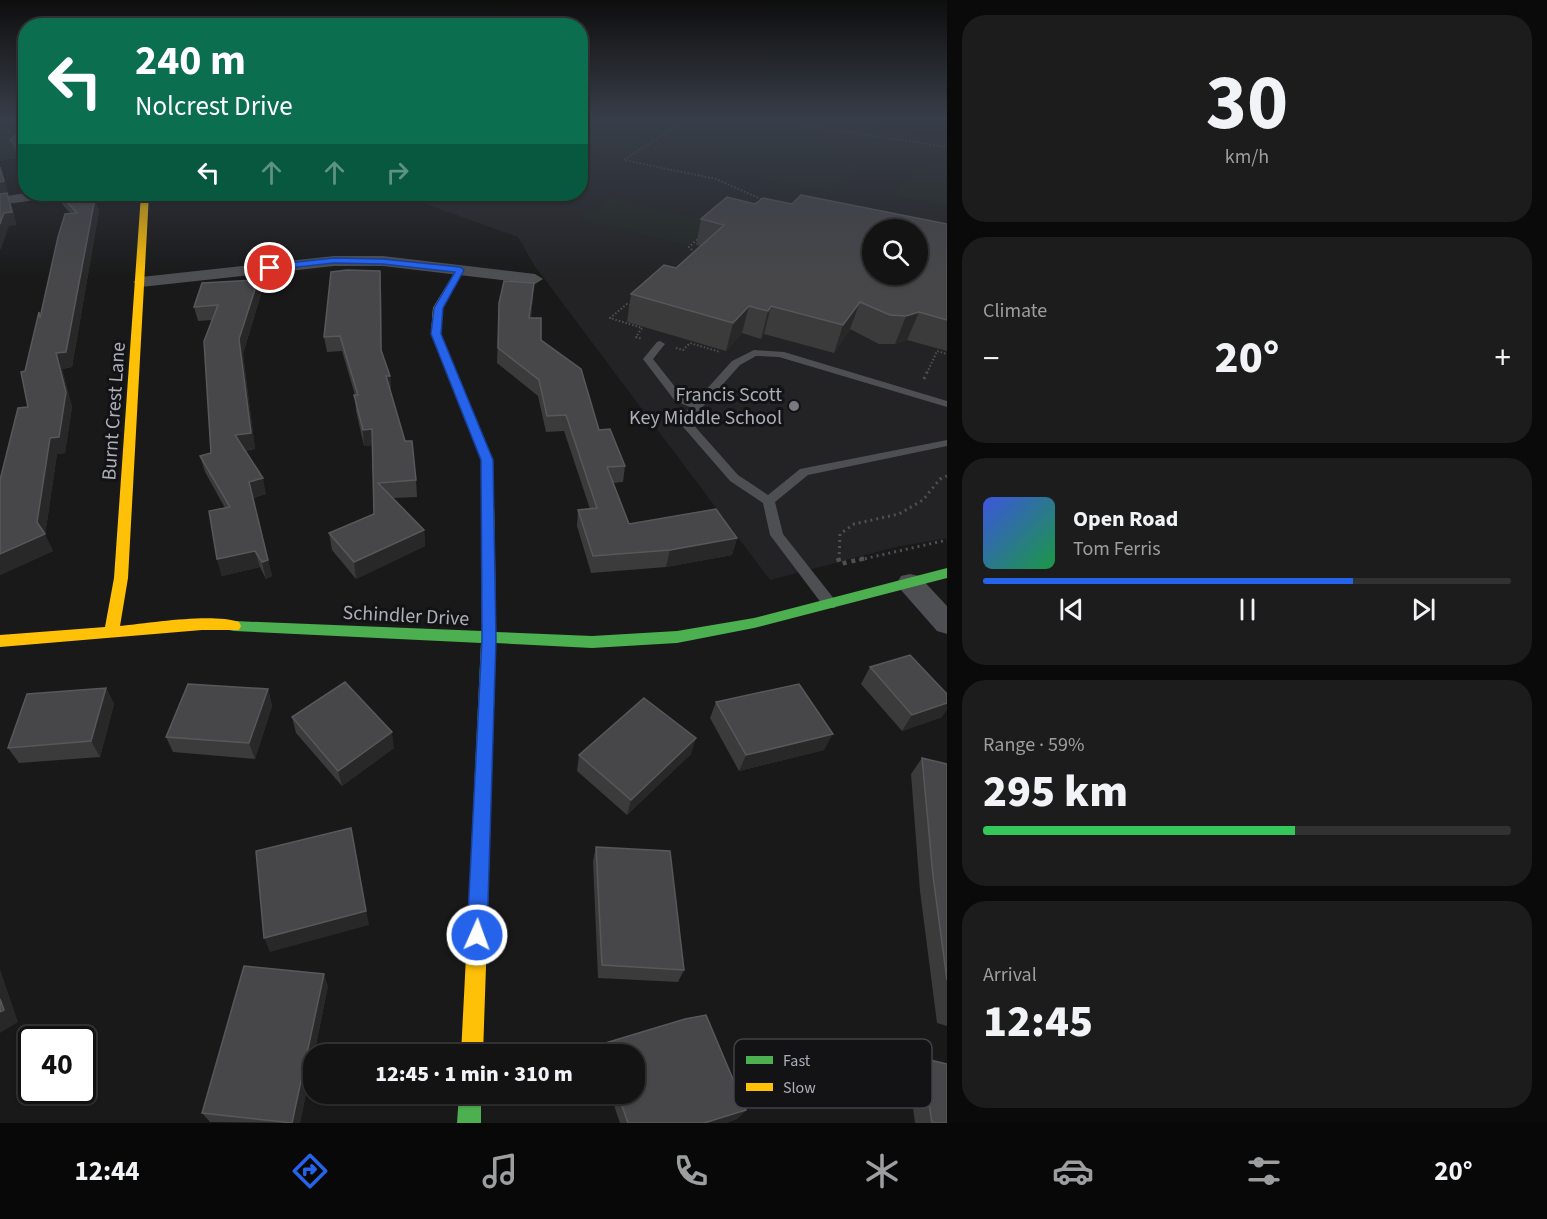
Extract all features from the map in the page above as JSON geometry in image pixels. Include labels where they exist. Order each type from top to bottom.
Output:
[{"type":"street","points":[[0,201],[18,198]]},
{"type":"street","name":"Burnt Crest Lane","points":[[112,630],[121,578],[145,201]]},
{"type":"street","points":[[141,282],[334,261],[383,261],[535,279]]},
{"type":"street","points":[[460,270],[438,308],[436,334],[487,460],[489,639],[471,1044]]},
{"type":"street","name":"Schindler Drive","points":[[0,641],[112,630],[202,625],[592,642],[677,637],[754,623],[947,573]]},
{"type":"street","points":[[910,583],[947,624]]},
{"type":"street","points":[[469,1123],[470,1104]]},
{"type":"lane","points":[[660,344],[648,359],[679,399],[697,406]]},
{"type":"lane","points":[[830,604],[777,536],[769,501],[734,478],[684,421],[736,363],[754,353],[780,354],[947,404]]},
{"type":"lane","points":[[769,501],[804,472],[947,443]]},
{"type":"path","points":[[685,173],[716,178],[769,203]]},
{"type":"path","points":[[699,258],[689,247],[702,235]]},
{"type":"path","points":[[637,306],[627,304],[610,318],[642,328],[636,337],[683,350],[690,343],[727,354]]},
{"type":"path","points":[[921,386],[937,351],[947,354]]},
{"type":"path","points":[[947,476],[940,479],[923,500],[899,514],[854,524],[840,534],[838,557],[840,564],[947,540]]},
{"type":"shaded area","name":"Francis Scott Key Middle School","points":[[588,173],[947,173],[947,538],[896,547],[770,580],[534,265],[518,237],[418,201],[588,201]]},
{"type":"shaded area","points":[[730,173],[854,173],[829,192]]},
{"type":"shaded area","points":[[911,173],[947,173],[947,206],[892,195]]},
{"type":"shaded area","points":[[610,198],[714,222],[688,245],[579,218]]},
{"type":"building","points":[[0,173],[2,173],[4,181],[0,182]]},
{"type":"building","points":[[7,193],[12,212],[4,213],[0,224],[0,194]]},
{"type":"building","points":[[801,195],[922,219],[862,219],[862,285],[928,285],[928,220],[947,224],[947,320],[919,312],[906,316],[890,315],[860,302],[843,325],[771,306],[768,311],[749,306],[733,323],[631,294],[664,265],[676,268],[724,225],[701,219],[727,197],[755,204],[763,198],[792,204]]},
{"type":"building","points":[[66,201],[94,201],[66,352],[56,353],[66,392],[59,437],[50,438],[37,522],[45,534],[0,554],[0,480],[18,408],[28,407],[21,372],[25,371],[39,312],[40,318],[65,214],[77,213]]},
{"type":"building","points":[[380,271],[381,350],[390,376],[386,376],[405,441],[412,441],[416,480],[378,483],[424,530],[354,562],[329,533],[374,514],[372,429],[363,430],[354,395],[358,395],[340,336],[324,337],[331,272]]},
{"type":"building","points":[[258,280],[239,339],[251,433],[235,435],[263,478],[249,482],[268,560],[262,562],[255,551],[217,559],[209,511],[230,507],[200,456],[211,453],[204,341],[218,305],[194,307],[202,283]]},
{"type":"building","points":[[504,281],[534,283],[529,318],[541,318],[541,340],[581,369],[599,430],[610,429],[625,466],[607,467],[629,524],[716,509],[737,538],[670,550],[593,556],[578,510],[597,508],[566,415],[547,416],[539,380],[498,348],[499,303]]},
{"type":"building","points":[[910,655],[947,694],[947,703],[912,715],[870,667]]},
{"type":"building","points":[[345,682],[392,732],[338,771],[292,717]]},
{"type":"building","points":[[188,684],[268,689],[249,743],[166,737]]},
{"type":"building","points":[[799,684],[833,734],[746,755],[716,702]]},
{"type":"building","points":[[106,688],[91,741],[8,748],[27,694]]},
{"type":"building","points":[[644,698],[696,738],[631,800],[579,755]]},
{"type":"building","points":[[922,758],[947,764],[947,980],[933,876]]},
{"type":"building","points":[[351,828],[366,911],[264,938],[256,851]]},
{"type":"building","points":[[596,847],[670,851],[684,970],[602,965]]},
{"type":"building","points":[[244,966],[324,974],[309,1044],[303,1044],[303,1072],[292,1123],[202,1113]]},
{"type":"building","points":[[0,999],[4,1010],[0,1012]]},
{"type":"building","points":[[706,1015],[734,1082],[734,1108],[745,1108],[746,1110],[704,1123],[628,1123],[621,1104],[645,1104],[645,1044],[602,1044]]},
{"type":"building","points":[[932,1060],[947,1064],[947,1123],[932,1123],[930,1108],[932,1108]]},
{"type":"traffic: fast","points":[[477,937],[489,639],[488,551]]},
{"type":"traffic: fast","points":[[234,626],[592,642],[677,637],[754,623],[947,573]]},
{"type":"traffic: fast","points":[[469,1123],[470,1104]]},
{"type":"traffic: slow","points":[[112,630],[121,578],[145,201]]},
{"type":"traffic: slow","points":[[460,270],[438,308],[436,334],[487,460],[488,551]]},
{"type":"traffic: slow","points":[[0,641],[202,625],[234,626]]},
{"type":"traffic: slow","points":[[472,1044],[477,937]]},
{"type":"place","name":"Francis Scott Key Middle School","points":[[794,406]]},
{"type":"route","points":[[270,268],[334,261],[383,261],[460,270],[438,308],[436,334],[487,460],[489,639],[477,935]]}]
